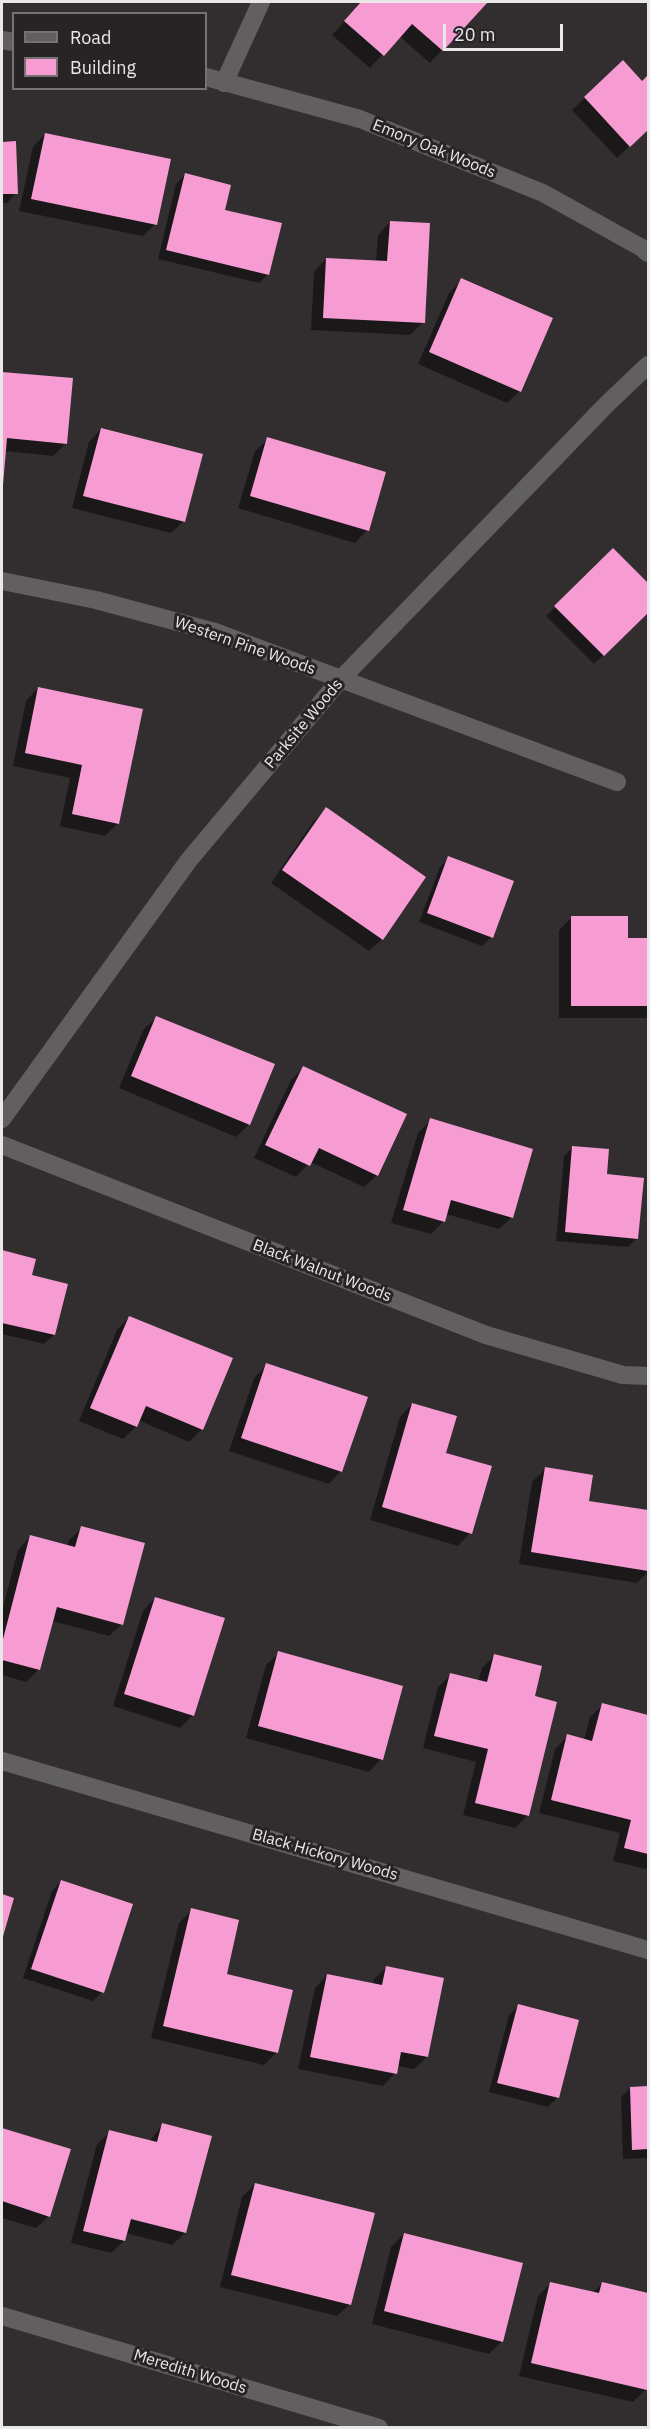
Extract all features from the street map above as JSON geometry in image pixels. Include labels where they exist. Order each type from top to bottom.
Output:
[{"type":"street","points":[[224,83],[261,2]]},
{"type":"street","name":"Emory Oak Woods","points":[[207,77],[360,119],[543,193],[648,253]]},
{"type":"street","name":"Parksite Woods","points":[[2,1119],[189,860],[340,680],[607,404],[648,365]]},
{"type":"street","name":"Western Pine Woods","points":[[2,581],[96,600],[215,632],[617,782]]},
{"type":"street","name":"Black Walnut Woods","points":[[2,1145],[486,1335],[622,1376],[648,1376]]},
{"type":"street","name":"Black Hickory Woods","points":[[2,1761],[648,1950]]},
{"type":"street","name":"Meredith Woods","points":[[2,2316],[379,2427]]},
{"type":"building","points":[[361,2],[488,2],[443,51],[412,24],[384,56],[344,21]]},
{"type":"building","points":[[623,60],[642,81],[648,75],[648,130],[630,147],[584,97]]},
{"type":"building","points":[[45,133],[171,159],[157,225],[31,199]]},
{"type":"building","points":[[16,141],[18,194],[2,194],[2,142]]},
{"type":"building","points":[[185,173],[231,185],[225,210],[282,223],[269,275],[166,250]]},
{"type":"building","points":[[390,221],[430,223],[425,323],[323,318],[326,258],[387,261]]},
{"type":"building","points":[[461,278],[553,318],[521,392],[429,352]]},
{"type":"building","points":[[2,372],[73,378],[67,444],[7,438],[3,485]]},
{"type":"building","points":[[101,428],[203,454],[185,522],[83,496]]},
{"type":"building","points":[[267,437],[386,472],[369,531],[250,496]]},
{"type":"building","points":[[613,548],[648,583],[648,613],[604,656],[554,606]]},
{"type":"building","points":[[38,687],[143,709],[119,824],[72,814],[82,765],[25,753]]},
{"type":"building","points":[[326,807],[426,877],[383,940],[282,870]]},
{"type":"building","points":[[448,856],[514,881],[493,938],[427,913]]},
{"type":"building","points":[[571,916],[628,916],[628,938],[648,938],[648,1006],[571,1006]]},
{"type":"building","points":[[156,1016],[275,1064],[250,1125],[131,1076]]},
{"type":"building","points":[[303,1066],[407,1114],[378,1176],[319,1148],[310,1166],[265,1145]]},
{"type":"building","points":[[430,1118],[533,1149],[513,1218],[451,1200],[445,1222],[403,1210]]},
{"type":"building","points":[[572,1146],[609,1149],[607,1174],[644,1178],[638,1239],[565,1232]]},
{"type":"building","points":[[2,1250],[36,1259],[32,1275],[68,1284],[55,1335],[2,1323]]},
{"type":"building","points":[[129,1316],[233,1358],[203,1430],[146,1406],[137,1427],[90,1408]]},
{"type":"building","points":[[266,1363],[368,1397],[342,1472],[241,1438]]},
{"type":"building","points":[[412,1403],[457,1416],[446,1453],[492,1466],[472,1534],[382,1507]]},
{"type":"building","points":[[545,1467],[593,1475],[589,1501],[648,1510],[648,1571],[531,1552]]},
{"type":"building","points":[[81,1526],[145,1543],[123,1625],[57,1607],[40,1670],[2,1660],[2,1643],[30,1535],[75,1547]]},
{"type":"building","points":[[155,1597],[225,1618],[194,1716],[124,1694]]},
{"type":"building","points":[[278,1651],[403,1686],[383,1760],[258,1726]]},
{"type":"building","points":[[494,1654],[542,1666],[535,1696],[557,1702],[529,1816],[475,1803],[488,1749],[434,1736],[450,1673],[487,1682]]},
{"type":"building","points":[[602,1703],[648,1715],[648,1854],[624,1848],[631,1820],[551,1800],[567,1734],[592,1741]]},
{"type":"building","points":[[61,1880],[133,1904],[104,1993],[31,1969]]},
{"type":"building","points":[[2,1894],[14,1898],[2,1940]]},
{"type":"building","points":[[191,1908],[239,1920],[227,1974],[293,1990],[278,2053],[163,2026]]},
{"type":"building","points":[[386,1966],[444,1978],[428,2057],[401,2052],[397,2074],[310,2057],[327,1974],[382,1985]]},
{"type":"building","points":[[518,2004],[579,2020],[559,2098],[497,2083]]},
{"type":"building","points":[[648,2086],[648,2149],[632,2150],[630,2087]]},
{"type":"building","points":[[162,2123],[212,2136],[186,2233],[131,2219],[125,2241],[83,2231],[109,2130],[157,2142]]},
{"type":"building","points":[[2,2128],[71,2149],[50,2217],[2,2201]]},
{"type":"building","points":[[255,2183],[375,2213],[351,2305],[231,2275]]},
{"type":"building","points":[[404,2233],[523,2263],[503,2342],[384,2311]]},
{"type":"building","points":[[550,2282],[599,2293],[602,2282],[648,2293],[647,2390],[531,2363]]}]
